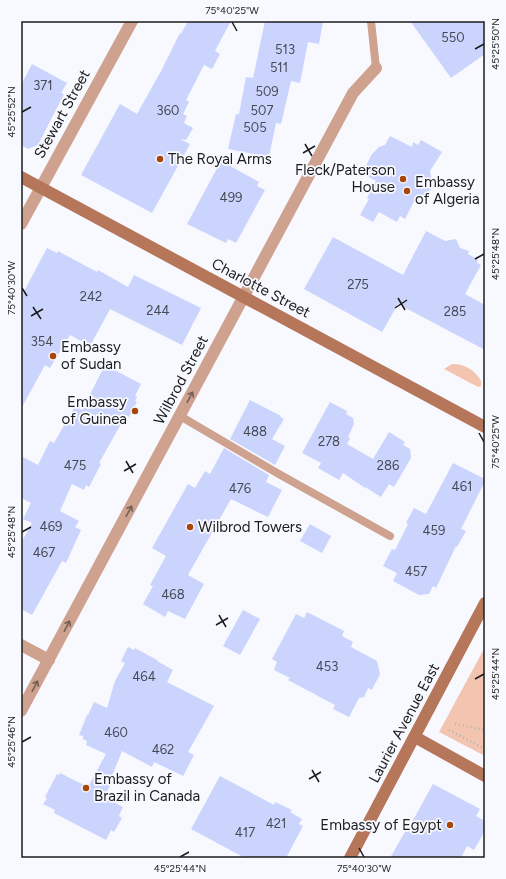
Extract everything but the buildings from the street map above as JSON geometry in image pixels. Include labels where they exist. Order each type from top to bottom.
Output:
[{"type":"street","name":"Stewart Street","points":[[21,224],[132,21]]},
{"type":"street","name":"Wilbrod Street","points":[[21,711],[353,93],[376,68]]},
{"type":"street","name":"Charlotte Street","points":[[21,177],[485,427]]},
{"type":"street","name":"Laurier Avenue East","points":[[350,858],[485,604]]},
{"type":"street","points":[[21,645],[49,660]]},
{"type":"street","points":[[415,737],[485,776]]},
{"type":"lane","points":[[371,21],[376,68]]},
{"type":"lane","points":[[180,416],[277,473],[390,536]]},
{"type":"path","points":[[455,724],[485,730]]},
{"type":"path","points":[[449,730],[485,749]]},
{"type":"shaded area","points":[[452,364],[465,366],[473,371],[479,377],[481,386],[478,387],[444,369]]},
{"type":"shaded area","points":[[485,647],[485,756],[439,732]]},
{"type":"place","name":"The Royal Arms","points":[[160,159]]},
{"type":"place","name":"Fleck/Paterson House","points":[[403,179]]},
{"type":"place","name":"Embassy of Algeria","points":[[407,191]]},
{"type":"place","name":"Embassy of Sudan","points":[[53,356]]},
{"type":"place","name":"Embassy of Guinea","points":[[135,411]]},
{"type":"place","name":"Wilbrod Towers","points":[[190,527]]},
{"type":"place","name":"Embassy of Brazil in Canada","points":[[86,788]]},
{"type":"place","name":"Embassy of Egypt","points":[[450,825]]}]
